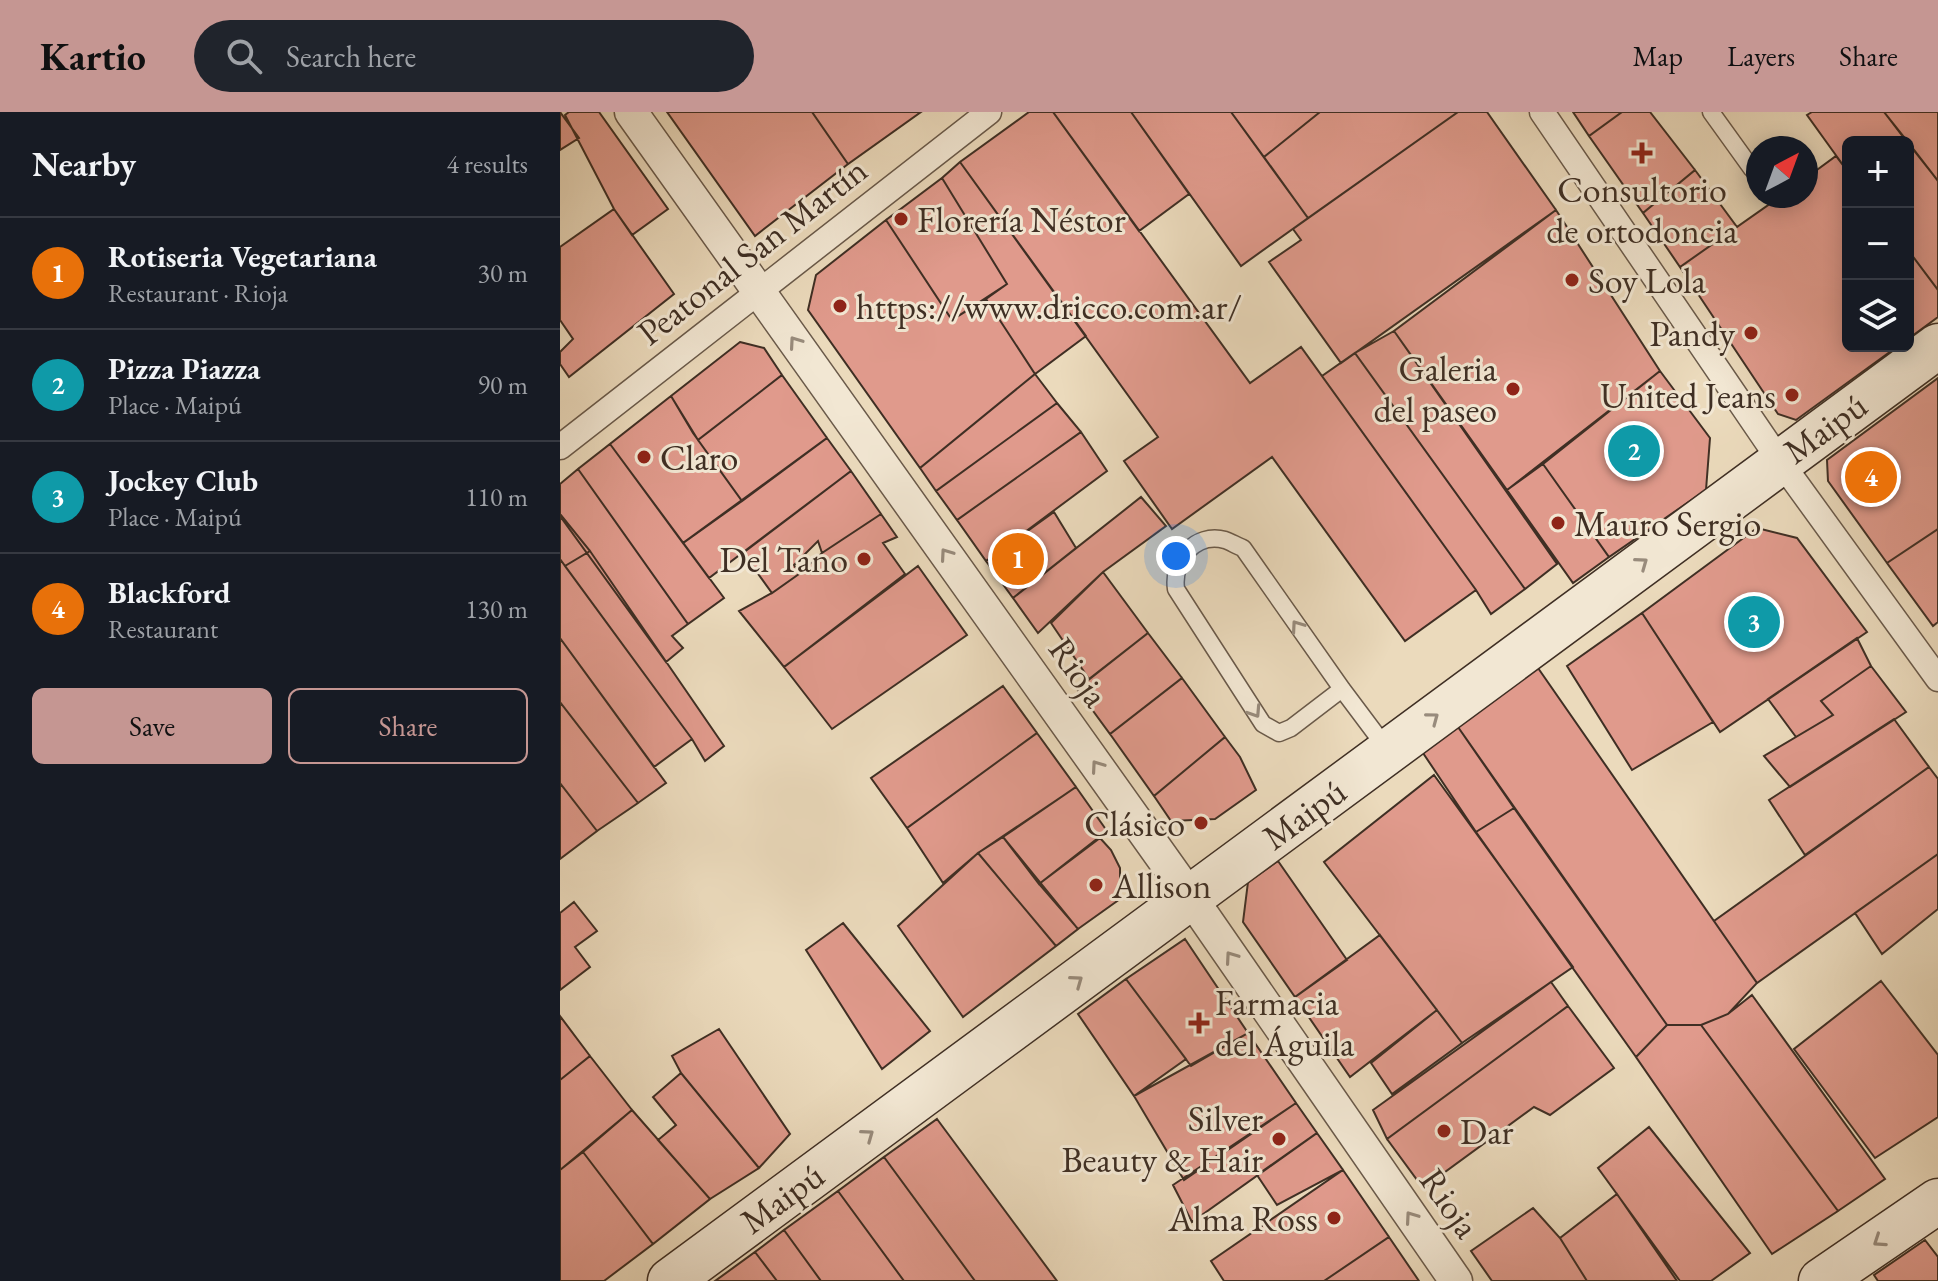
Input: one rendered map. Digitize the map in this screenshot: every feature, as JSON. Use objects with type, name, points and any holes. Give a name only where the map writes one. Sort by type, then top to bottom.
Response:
[{"type":"main road","name":"Maipú","points":[[670,1281],[1938,346]]},
{"type":"main road","points":[[1821,1281],[1938,1201]]},
{"type":"street","name":"Rioja","points":[[631,112],[1191,898],[1456,1281]]},
{"type":"street","name":"Peatonal San Martín","points":[[560,447],[989,112]]},
{"type":"street","points":[[1542,112],[1780,461],[1938,679]]},
{"type":"lane","points":[[1711,112],[1746,161]]},
{"type":"lane","points":[[1342,689],[1291,728],[1279,733],[1263,724],[1176,589],[1174,574],[1179,559],[1201,541],[1223,539],[1243,548],[1389,751]]},
{"type":"building","points":[[560,112],[579,138],[560,150]]},
{"type":"building","points":[[569,112],[599,112],[668,209],[632,235],[614,209],[565,115]]},
{"type":"building","points":[[667,112],[812,112],[848,164],[755,236]]},
{"type":"building","points":[[812,112],[921,112],[848,164]]},
{"type":"building","points":[[1029,112],[1053,112],[1250,383],[1301,347],[1476,590],[1405,641],[1272,457],[1172,529],[1124,461],[1158,437],[960,162]]},
{"type":"building","points":[[1053,112],[1131,112],[1189,194],[1139,231]]},
{"type":"building","points":[[1131,112],[1231,112],[1308,218],[1241,266]]},
{"type":"building","points":[[1231,112],[1320,112],[1264,157]]},
{"type":"building","points":[[1320,112],[1458,112],[1308,218],[1264,157]]},
{"type":"building","points":[[1458,112],[1487,112],[1556,210],[1341,363],[1269,262],[1301,240],[1293,229]]},
{"type":"building","points":[[1573,112],[1622,112],[1589,136]]},
{"type":"building","name":"Consultorio de ortodoncia","points":[[1622,112],[1650,112],[1695,170],[1643,213],[1589,136]]},
{"type":"building","points":[[1812,112],[1884,112],[1902,136],[1842,136],[1842,164],[1807,115]]},
{"type":"building","points":[[1884,112],[1938,112],[1938,181],[1914,150],[1914,136],[1903,136]]},
{"type":"building","points":[[1914,151],[1938,181],[1938,290],[1914,258]]},
{"type":"building","points":[[1836,156],[1842,164],[1842,352],[1890,352],[1796,420],[1778,414],[1680,267],[1764,208],[1818,208],[1818,169]]},
{"type":"building","points":[[960,162],[1086,336],[1035,374],[986,299],[1007,284],[942,178]]},
{"type":"building","points":[[1695,170],[1737,227],[1680,267],[1643,213]]},
{"type":"building","points":[[942,178],[1007,284],[952,320],[886,220]]},
{"type":"building","points":[[614,209],[674,294],[569,377],[560,364],[560,352],[573,339],[560,320],[560,247]]},
{"type":"building","points":[[1556,210],[1660,371],[1507,490],[1394,331]]},
{"type":"building","points":[[886,220],[952,320],[986,299],[1035,374],[920,468],[808,310],[816,275]]},
{"type":"building","points":[[1914,258],[1938,290],[1938,317],[1914,335]]},
{"type":"building","points":[[1394,331],[1557,564],[1525,589],[1355,353]]},
{"type":"building","points":[[740,342],[764,348],[782,375],[698,440],[671,396]]},
{"type":"building","points":[[1355,353],[1525,589],[1491,614],[1322,376]]},
{"type":"building","points":[[1660,371],[1710,438],[1706,490],[1609,557],[1543,464]]},
{"type":"building","points":[[1035,374],[1057,403],[936,491],[920,468]]},
{"type":"building","points":[[782,375],[827,438],[742,501],[698,440]]},
{"type":"building","points":[[1938,378],[1938,529],[1887,563],[1828,481],[1827,460]]},
{"type":"building","points":[[671,396],[693,433],[742,501],[683,543],[610,444]]},
{"type":"building","points":[[1057,403],[1081,432],[957,520],[936,491]]},
{"type":"building","points":[[1081,432],[1107,471],[986,561],[957,520]]},
{"type":"building","points":[[827,438],[851,471],[709,578],[683,543]]},
{"type":"building","points":[[610,444],[724,598],[688,624],[578,469]]},
{"type":"building","name":"Mauro Sergio","points":[[1543,464],[1609,557],[1573,583],[1507,490]]},
{"type":"building","points":[[578,469],[688,624],[672,636],[683,648],[666,662],[560,516],[560,484]]},
{"type":"building","points":[[851,471],[881,514],[822,553],[818,541],[794,565],[799,574],[772,593],[743,553]]},
{"type":"building","points":[[1141,497],[1166,526],[1103,572],[1038,633],[1013,598]]},
{"type":"building","points":[[1054,512],[1076,548],[1013,598],[986,561]]},
{"type":"building","points":[[560,514],[590,551],[565,566],[560,559]]},
{"type":"building","points":[[881,514],[897,537],[883,543],[905,574],[784,667],[739,611],[772,593],[822,553]]},
{"type":"building","points":[[1757,528],[1797,538],[1867,632],[1720,732],[1642,613]]},
{"type":"building","points":[[1938,529],[1938,622],[1933,626],[1887,563]]},
{"type":"building","points":[[590,551],[724,746],[705,761],[565,566]]},
{"type":"building","points":[[560,559],[692,739],[654,767],[560,638]]},
{"type":"building","points":[[918,566],[967,635],[832,729],[784,667]]},
{"type":"building","points":[[1103,572],[1148,633],[1089,679],[1051,623]]},
{"type":"building","points":[[1642,613],[1713,722],[1632,770],[1567,666]]},
{"type":"building","points":[[1148,633],[1182,678],[1110,734],[1077,689]]},
{"type":"building","points":[[560,638],[666,783],[638,803],[560,702]]},
{"type":"building","points":[[1857,638],[1871,666],[1821,701],[1833,715],[1796,737],[1768,699]]},
{"type":"building","points":[[1871,666],[1906,712],[1790,787],[1764,756],[1833,715],[1821,701]]},
{"type":"building","points":[[1538,668],[1757,983],[1728,1014],[1701,1025],[1667,1025],[1458,727]]},
{"type":"building","points":[[1182,678],[1225,737],[1154,796],[1110,734]]},
{"type":"building","points":[[1003,686],[1037,733],[907,828],[871,778]]},
{"type":"building","points":[[560,702],[638,803],[597,831],[560,783]]},
{"type":"building","points":[[1894,719],[1929,767],[1805,855],[1769,800]]},
{"type":"building","points":[[1458,727],[1514,808],[1476,832],[1423,753]]},
{"type":"building","points":[[1037,733],[1076,787],[978,853],[943,883],[907,828]]},
{"type":"building","points":[[1225,737],[1240,757],[1256,790],[1215,819],[1171,821],[1154,796]]},
{"type":"building","points":[[1929,767],[1938,779],[1938,854],[1757,983],[1714,921]]},
{"type":"building","points":[[1434,775],[1573,967],[1462,1043],[1324,862]]},
{"type":"building","points":[[560,783],[597,831],[560,859]]},
{"type":"building","points":[[1076,787],[1107,831],[1039,884],[1003,837]]},
{"type":"building","points":[[1514,808],[1667,1025],[1636,1057],[1476,832]]},
{"type":"building","points":[[1003,837],[1078,929],[1056,946],[978,853]]},
{"type":"building","points":[[1100,838],[1111,850],[1120,868],[1120,899],[1078,929],[1039,884]]},
{"type":"building","points":[[978,853],[1056,946],[963,1017],[898,926]]},
{"type":"building","points":[[1938,854],[1938,909],[1882,954],[1855,913]]},
{"type":"building","points":[[1278,861],[1347,960],[1295,997],[1243,922],[1248,882]]},
{"type":"building","points":[[574,902],[597,931],[575,947],[590,967],[560,990],[560,913]]},
{"type":"building","points":[[843,923],[930,1031],[882,1069],[806,950]]},
{"type":"building","points":[[1380,935],[1437,1010],[1350,1077],[1295,997]]},
{"type":"building","points":[[1185,939],[1248,1033],[1191,1066],[1126,979]]},
{"type":"building","points":[[1126,979],[1186,1059],[1134,1096],[1078,1014]]},
{"type":"building","points":[[1881,981],[1938,1055],[1938,1117],[1875,1158],[1794,1049]]},
{"type":"building","points":[[1551,982],[1568,1006],[1387,1139],[1373,1110]]},
{"type":"building","points":[[1752,995],[1885,1179],[1838,1211],[1701,1025],[1728,1014]]},
{"type":"building","points":[[1568,1006],[1614,1068],[1550,1115],[1534,1107],[1423,1188],[1387,1139]]},
{"type":"building","points":[[1437,1010],[1462,1043],[1392,1094],[1371,1063]]},
{"type":"building","points":[[560,1016],[590,1056],[560,1080]]},
{"type":"building","points":[[1667,1025],[1701,1025],[1838,1211],[1772,1254],[1636,1057]]},
{"type":"building","points":[[719,1029],[790,1134],[759,1168],[681,1073],[672,1056]]},
{"type":"building","points":[[1248,1033],[1296,1103],[1184,1180],[1134,1096]]},
{"type":"building","points":[[590,1056],[632,1110],[560,1170],[560,1080]]},
{"type":"building","points":[[681,1073],[759,1168],[710,1199],[658,1140],[676,1125],[653,1097]]},
{"type":"building","points":[[1296,1103],[1317,1133],[1192,1222],[1173,1185]]},
{"type":"building","points":[[632,1110],[710,1199],[653,1244],[583,1152]]},
{"type":"building","points":[[937,1119],[1057,1281],[975,1281],[884,1157]]},
{"type":"building","points":[[1649,1127],[1750,1253],[1711,1281],[1680,1281],[1598,1168]]},
{"type":"building","points":[[1317,1133],[1343,1170],[1277,1205],[1257,1175]]},
{"type":"building","points":[[583,1152],[653,1244],[604,1281],[560,1281],[560,1170]]},
{"type":"building","points":[[884,1157],[975,1281],[904,1281],[838,1191]]},
{"type":"building","points":[[1343,1170],[1389,1237],[1324,1281],[1224,1281],[1211,1261]]},
{"type":"building","points":[[838,1191],[904,1281],[821,1281],[784,1230]]},
{"type":"building","points":[[1617,1194],[1677,1281],[1587,1281],[1560,1238]]},
{"type":"building","points":[[1533,1208],[1560,1238],[1587,1281],[1492,1281],[1471,1251]]},
{"type":"building","points":[[784,1230],[821,1281],[777,1281],[755,1252]]},
{"type":"building","points":[[1389,1237],[1419,1281],[1324,1281]]},
{"type":"building","points":[[1925,1240],[1938,1257],[1938,1281],[1878,1281],[1874,1275]]},
{"type":"building","points":[[755,1252],[777,1281],[715,1281]]},
{"type":"place","name":"Consultorio de ortodoncia","points":[[1642,153]]},
{"type":"place","name":"Florería Néstor","points":[[901,219]]},
{"type":"place","name":"Soy Lola","points":[[1572,280]]},
{"type":"place","name":"https://www.dricco.com.ar/","points":[[840,306]]},
{"type":"place","name":"Pandy","points":[[1751,333]]},
{"type":"place","name":"Galeria del paseo","points":[[1513,389]]},
{"type":"place","name":"United Jeans","points":[[1792,395]]},
{"type":"place","name":"Pizza Piazza","points":[[1634,451]]},
{"type":"place","name":"Claro","points":[[644,457]]},
{"type":"place","name":"Blackford","points":[[1871,477]]},
{"type":"place","name":"Mauro Sergio","points":[[1558,523]]},
{"type":"place","name":"Del Tano","points":[[864,559]]},
{"type":"place","name":"Rotiseria Vegetariana","points":[[1018,559]]},
{"type":"place","name":"Jockey Club","points":[[1754,622]]},
{"type":"place","name":"Clásico","points":[[1201,823]]},
{"type":"place","name":"Allison","points":[[1096,885]]},
{"type":"place","name":"Farmacia del Águila","points":[[1199,1023]]},
{"type":"place","name":"Dar","points":[[1444,1131]]},
{"type":"place","name":"Silver Beauty & Hair","points":[[1279,1139]]},
{"type":"place","name":"Alma Ross","points":[[1334,1218]]}]
